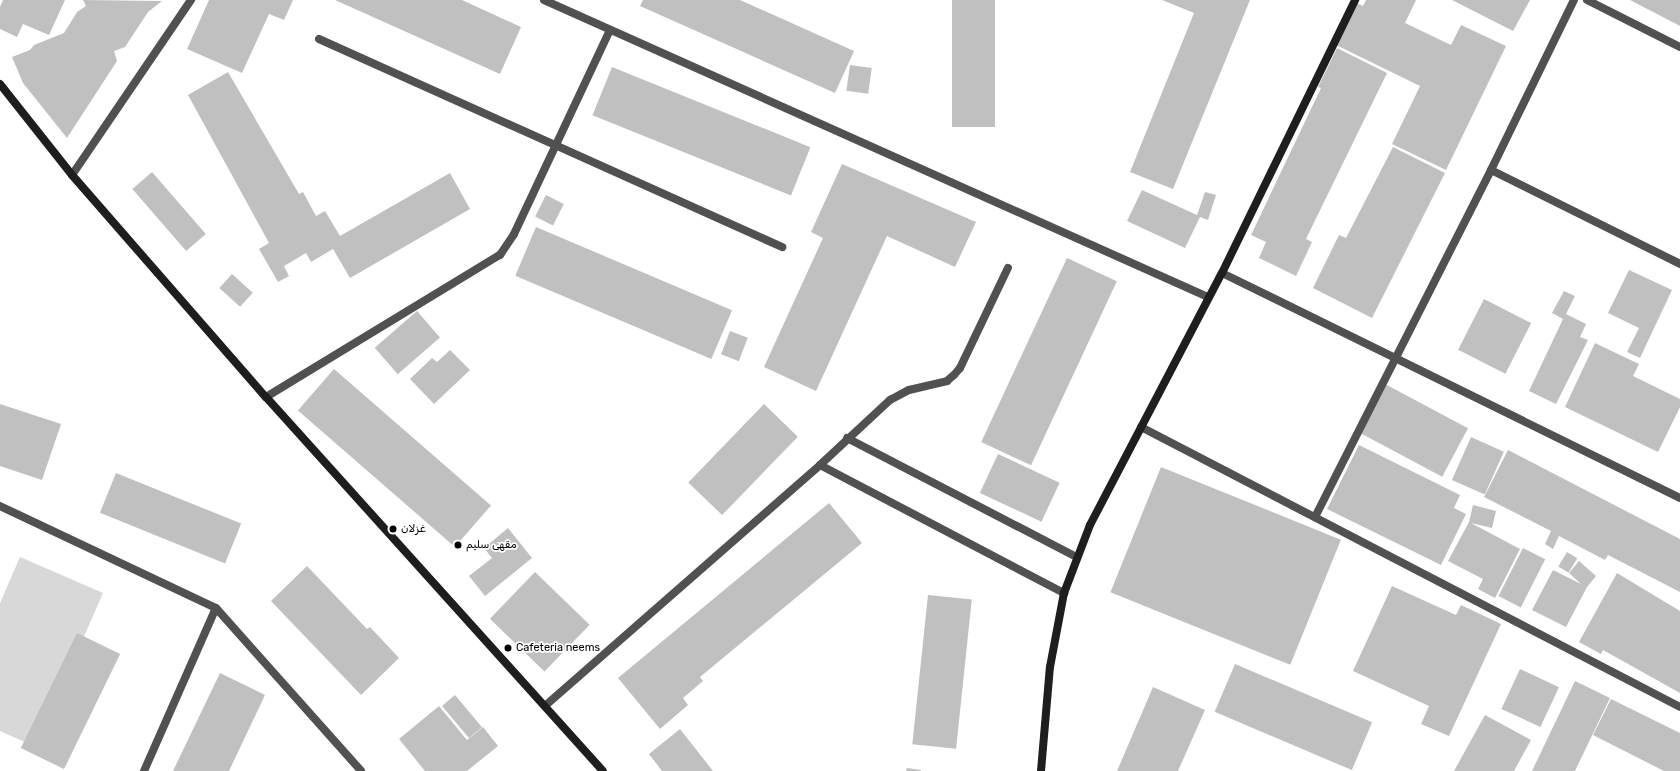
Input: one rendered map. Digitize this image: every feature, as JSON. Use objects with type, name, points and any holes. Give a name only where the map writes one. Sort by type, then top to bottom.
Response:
[{"type":"street","points":[[72,175],[192,0]]},
{"type":"street","points":[[544,0],[1208,297]]},
{"type":"street","points":[[1041,771],[1050,667],[1064,593],[1090,525],[1208,297],[1222,273],[1355,0]]},
{"type":"street","points":[[1315,517],[1491,170],[1574,0]]},
{"type":"street","points":[[1587,0],[1680,47]]},
{"type":"street","points":[[266,397],[500,255],[514,234],[610,30]]},
{"type":"street","points":[[319,39],[782,247]]},
{"type":"street","points":[[0,84],[72,175],[266,397],[546,705],[603,771]]},
{"type":"street","points":[[1491,170],[1680,264]]},
{"type":"street","points":[[546,705],[820,465],[847,438],[899,394],[938,384],[954,375],[960,368],[1008,268]]},
{"type":"street","points":[[1222,273],[1680,498]]},
{"type":"street","points":[[1141,427],[1680,707]]},
{"type":"street","points":[[847,438],[1077,558]]},
{"type":"street","points":[[820,465],[1064,593]]},
{"type":"street","points":[[0,506],[216,608],[361,771]]},
{"type":"street","points":[[144,771],[216,608]]},
{"type":"shaded area","points":[[20,557],[103,593],[36,747],[0,731],[0,603]]},
{"type":"building","points":[[3,0],[65,0],[49,35],[23,24],[17,37],[0,29],[0,7]]},
{"type":"building","points":[[83,0],[162,1],[148,12],[125,47],[114,51],[117,61],[67,138],[23,83],[12,57],[30,50],[34,45],[64,33],[77,12],[86,6]]},
{"type":"building","points":[[209,0],[293,0],[284,20],[269,14],[242,73],[187,49]]},
{"type":"building","points":[[335,0],[462,0],[521,27],[500,74]]},
{"type":"building","points":[[643,0],[740,0],[854,51],[835,93],[640,6]]},
{"type":"building","points":[[952,0],[995,0],[995,127],[952,127]]},
{"type":"building","points":[[1162,0],[1250,0],[1173,189],[1130,172],[1194,13]]},
{"type":"building","points":[[1366,0],[1416,0],[1405,23],[1451,45],[1461,25],[1506,46],[1446,170],[1392,144],[1420,86],[1336,45],[1357,3],[1363,6]]},
{"type":"building","points":[[1452,0],[1530,0],[1513,31]]},
{"type":"building","points":[[1630,0],[1680,0],[1680,26]]},
{"type":"building","points":[[1337,48],[1387,73],[1306,239],[1312,242],[1296,276],[1259,258],[1266,242],[1251,235],[1321,88],[1318,87]]},
{"type":"building","points":[[850,65],[872,68],[868,94],[846,91]]},
{"type":"building","points":[[612,67],[810,147],[791,195],[593,115]]},
{"type":"building","points":[[228,72],[299,194],[303,192],[316,216],[325,211],[340,236],[450,173],[470,209],[350,278],[333,249],[311,262],[306,253],[284,266],[289,276],[278,282],[259,249],[269,243],[188,95]]},
{"type":"building","points":[[1393,147],[1445,173],[1372,318],[1313,288],[1339,235],[1346,238]]},
{"type":"building","points":[[842,164],[976,222],[955,267],[887,236],[816,391],[764,367],[823,238],[811,232]]},
{"type":"building","points":[[152,172],[206,234],[186,251],[132,189]]},
{"type":"building","points":[[1142,190],[1197,215],[1205,192],[1216,195],[1208,220],[1200,217],[1185,248],[1127,221]]},
{"type":"building","points":[[546,195],[564,204],[553,225],[535,216]]},
{"type":"building","points":[[536,227],[732,310],[711,359],[515,276]]},
{"type":"building","points":[[1067,258],[1117,281],[1031,465],[981,442]]},
{"type":"building","points":[[1629,270],[1672,290],[1640,358],[1627,352],[1639,328],[1608,313]]},
{"type":"building","points":[[232,274],[253,293],[240,307],[219,288]]},
{"type":"building","points":[[1564,291],[1575,296],[1566,314],[1586,324],[1580,337],[1588,340],[1556,404],[1529,391],[1563,319],[1552,313]]},
{"type":"building","points":[[1484,299],[1531,323],[1505,374],[1458,350]]},
{"type":"building","points":[[417,311],[440,337],[398,374],[375,348]]},
{"type":"building","points":[[730,331],[748,338],[739,361],[721,354]]},
{"type":"building","points":[[1595,343],[1639,364],[1633,376],[1680,399],[1680,407],[1658,452],[1565,407]]},
{"type":"building","points":[[450,350],[470,370],[434,404],[410,379],[432,358],[437,362]]},
{"type":"building","points":[[334,369],[491,505],[455,547],[298,411]]},
{"type":"building","points":[[1385,384],[1468,428],[1442,477],[1359,433]]},
{"type":"building","points":[[0,404],[61,424],[42,480],[0,466]]},
{"type":"building","points":[[764,404],[798,437],[722,515],[688,482]]},
{"type":"building","points":[[1471,437],[1504,452],[1485,495],[1452,480]]},
{"type":"building","points":[[1359,445],[1460,495],[1454,508],[1466,514],[1441,565],[1327,509]]},
{"type":"building","points":[[1508,450],[1680,539],[1680,592],[1608,555],[1605,560],[1559,536],[1553,549],[1545,544],[1551,531],[1484,497]]},
{"type":"building","points":[[998,454],[1060,483],[1041,522],[980,493]]},
{"type":"building","points":[[1161,467],[1341,540],[1290,665],[1110,592]]},
{"type":"building","points":[[116,473],[241,524],[225,563],[100,513]]},
{"type":"building","points":[[829,503],[862,543],[700,677],[703,681],[683,698],[688,705],[660,729],[618,678]]},
{"type":"building","points":[[1473,505],[1496,511],[1492,528],[1471,523],[1520,549],[1495,598],[1478,589],[1483,579],[1448,561],[1469,522]]},
{"type":"building","points":[[508,528],[532,558],[485,596],[469,576],[492,558],[484,548]]},
{"type":"building","points":[[1523,548],[1545,559],[1521,607],[1498,596]]},
{"type":"building","points":[[1567,552],[1577,558],[1569,573],[1558,567]]},
{"type":"building","points":[[1579,561],[1596,576],[1587,587],[1566,627],[1532,610],[1553,570],[1581,584],[1569,573]]},
{"type":"building","points":[[307,566],[367,629],[370,627],[399,658],[361,695],[271,601]]},
{"type":"building","points":[[535,572],[590,625],[545,672],[490,619]]},
{"type":"building","points":[[1617,573],[1680,611],[1680,693],[1603,650],[1601,654],[1579,642]]},
{"type":"building","points":[[1392,586],[1456,615],[1461,605],[1501,624],[1449,736],[1421,724],[1429,706],[1353,671]]},
{"type":"building","points":[[928,595],[972,600],[956,749],[912,744]]},
{"type":"building","points":[[77,633],[120,654],[64,769],[21,748]]},
{"type":"building","points":[[1235,664],[1372,722],[1352,770],[1215,712]]},
{"type":"building","points":[[1520,669],[1559,687],[1540,727],[1501,709]]},
{"type":"building","points":[[220,673],[265,695],[229,771],[173,771]]},
{"type":"building","points":[[1575,681],[1610,698],[1575,771],[1532,771]]},
{"type":"building","points":[[1153,687],[1205,710],[1178,771],[1117,771]]},
{"type":"building","points":[[455,695],[482,727],[469,738],[442,706]]},
{"type":"building","points":[[1611,699],[1680,733],[1680,771],[1664,771],[1593,735]]},
{"type":"building","points":[[439,706],[467,740],[483,727],[498,746],[467,771],[425,771],[399,739]]},
{"type":"building","points":[[1485,715],[1531,740],[1514,771],[1454,771]]},
{"type":"building","points":[[680,729],[713,771],[662,771],[649,754]]},
{"type":"building","points":[[907,768],[921,770],[921,771],[906,771]]},
{"type":"place","name":"غزلان","points":[[393,529]]},
{"type":"place","name":"مقهى سليم","points":[[458,545]]},
{"type":"place","name":"Cafeteria neems","points":[[508,648]]}]
